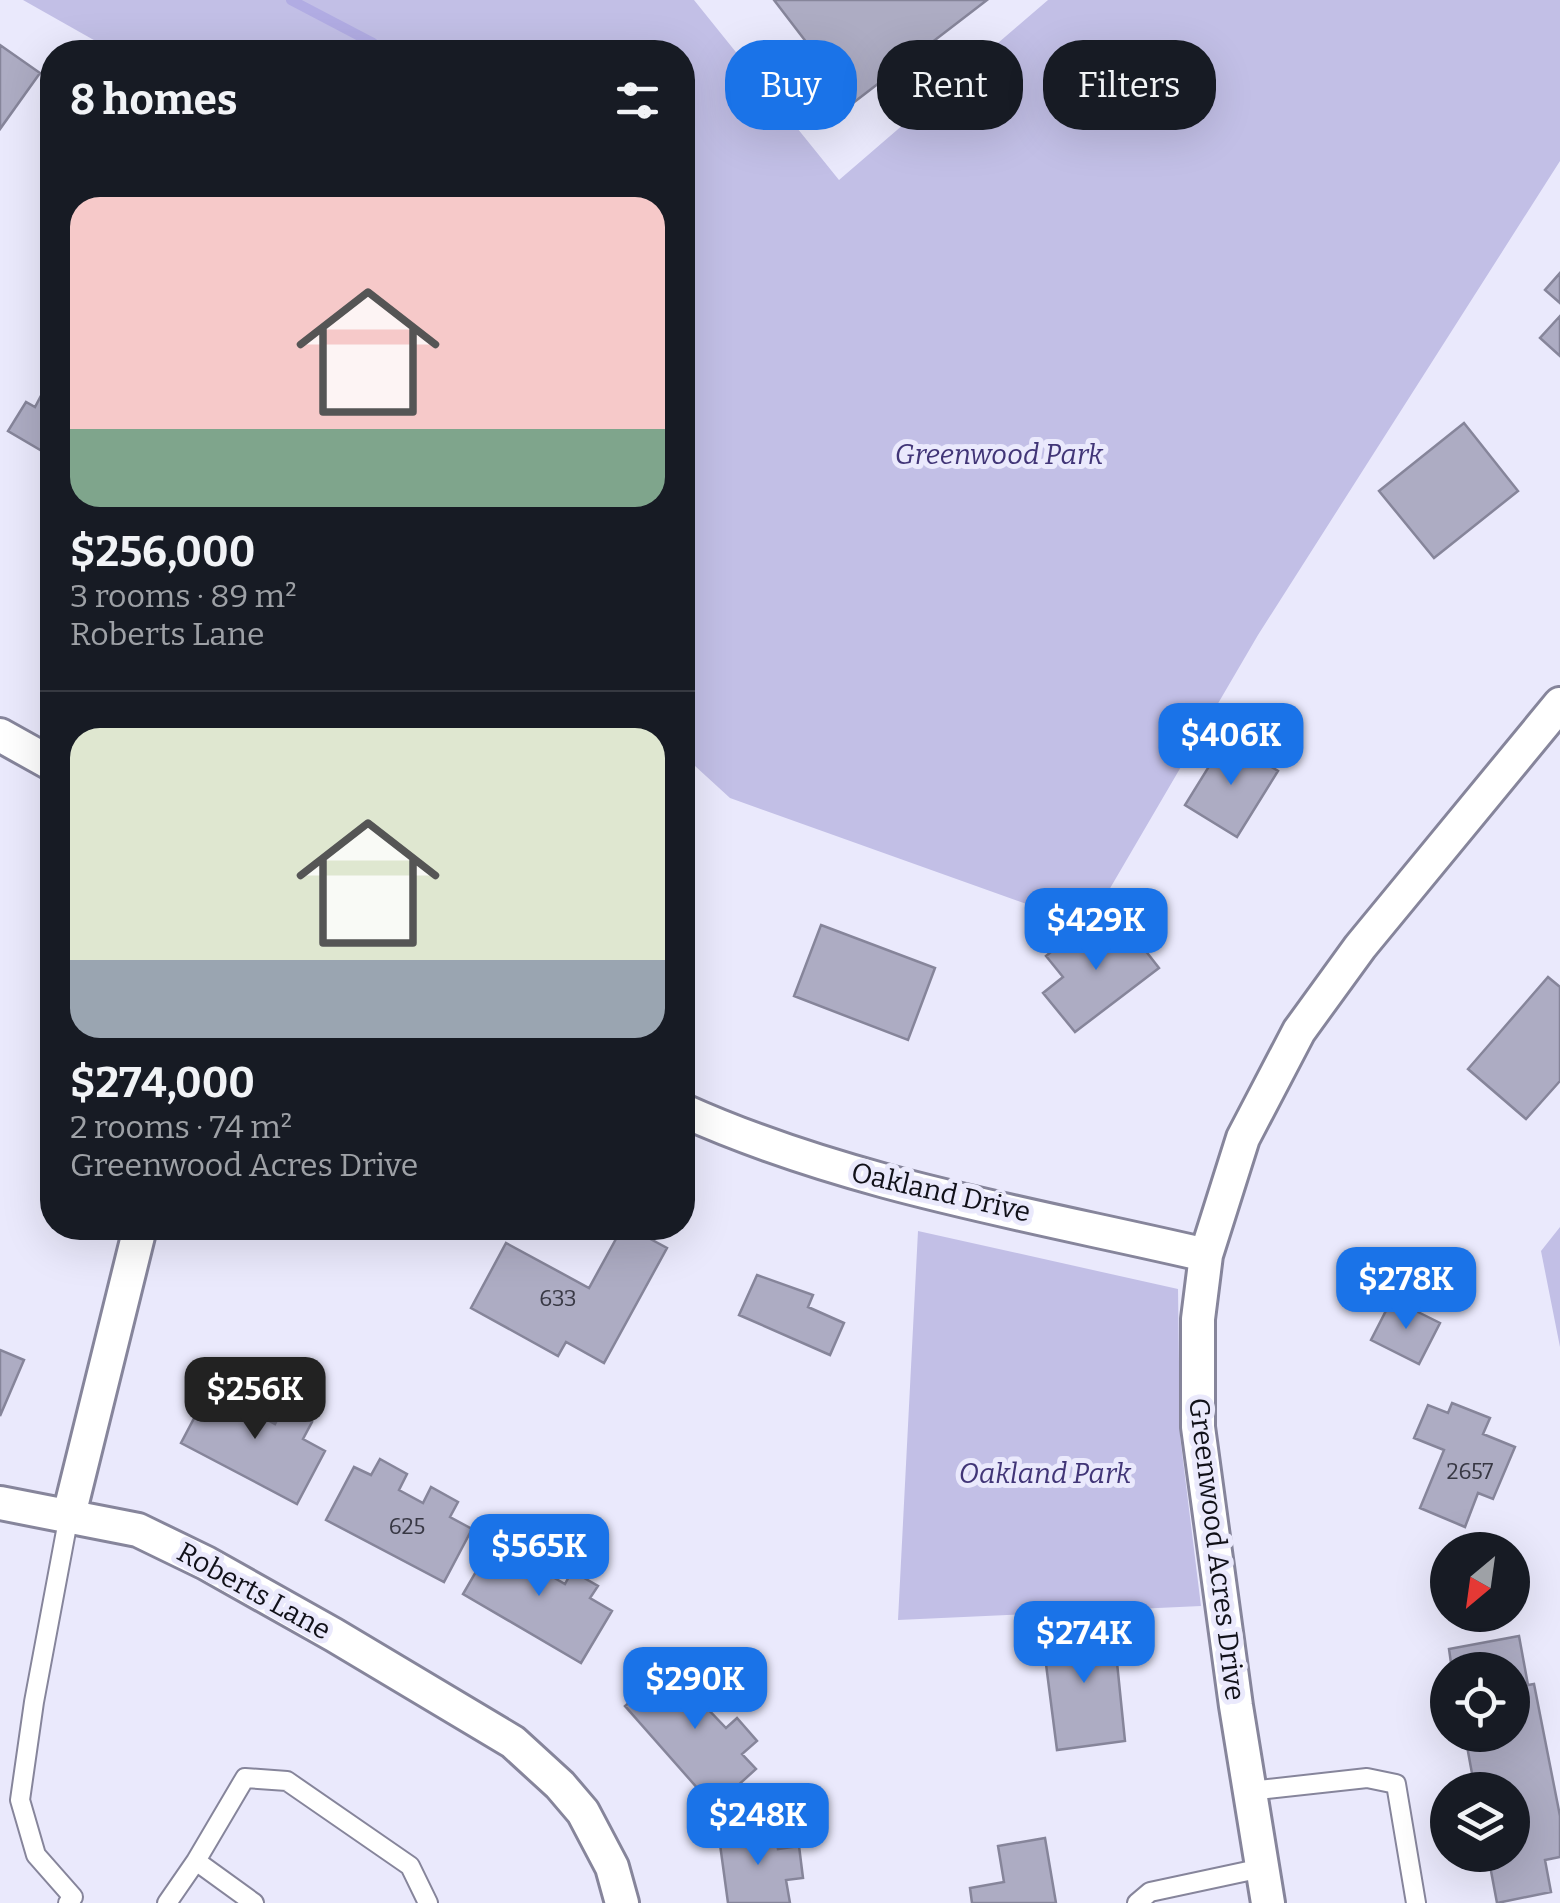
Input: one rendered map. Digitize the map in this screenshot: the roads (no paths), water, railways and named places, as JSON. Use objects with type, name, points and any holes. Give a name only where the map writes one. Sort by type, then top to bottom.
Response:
[{"type":"street","name":"Greenwood Acres Drive","points":[[1268,1903],[1198,1428],[1198,1318],[1206,1255],[1243,1138],[1299,1032],[1360,947],[1560,704]]},
{"type":"street","points":[[0,735],[40,757]]},
{"type":"street","name":"Oakland Drive","points":[[695,1116],[842,1169],[1206,1255]]},
{"type":"street","points":[[69,1515],[137,1240]]},
{"type":"street","name":"Roberts Lane","points":[[0,1503],[138,1530],[206,1563],[513,1742],[583,1812],[612,1867],[622,1903]]},
{"type":"lane","points":[[69,1515],[20,1800],[36,1855],[75,1901]]},
{"type":"lane","points":[[167,1903],[245,1778],[287,1781],[410,1866],[428,1903]]},
{"type":"lane","points":[[1250,1792],[1367,1778],[1396,1784],[1416,1903]]},
{"type":"lane","points":[[196,1860],[254,1903]]},
{"type":"lane","points":[[1137,1903],[1150,1892],[1262,1868]]},
{"type":"waterway","points":[[291,0],[367,40]]},
{"type":"park label","name":"Greenwood Park","points":[[999,454]]},
{"type":"park label","name":"Oakland Park","points":[[1045,1473]]}]
